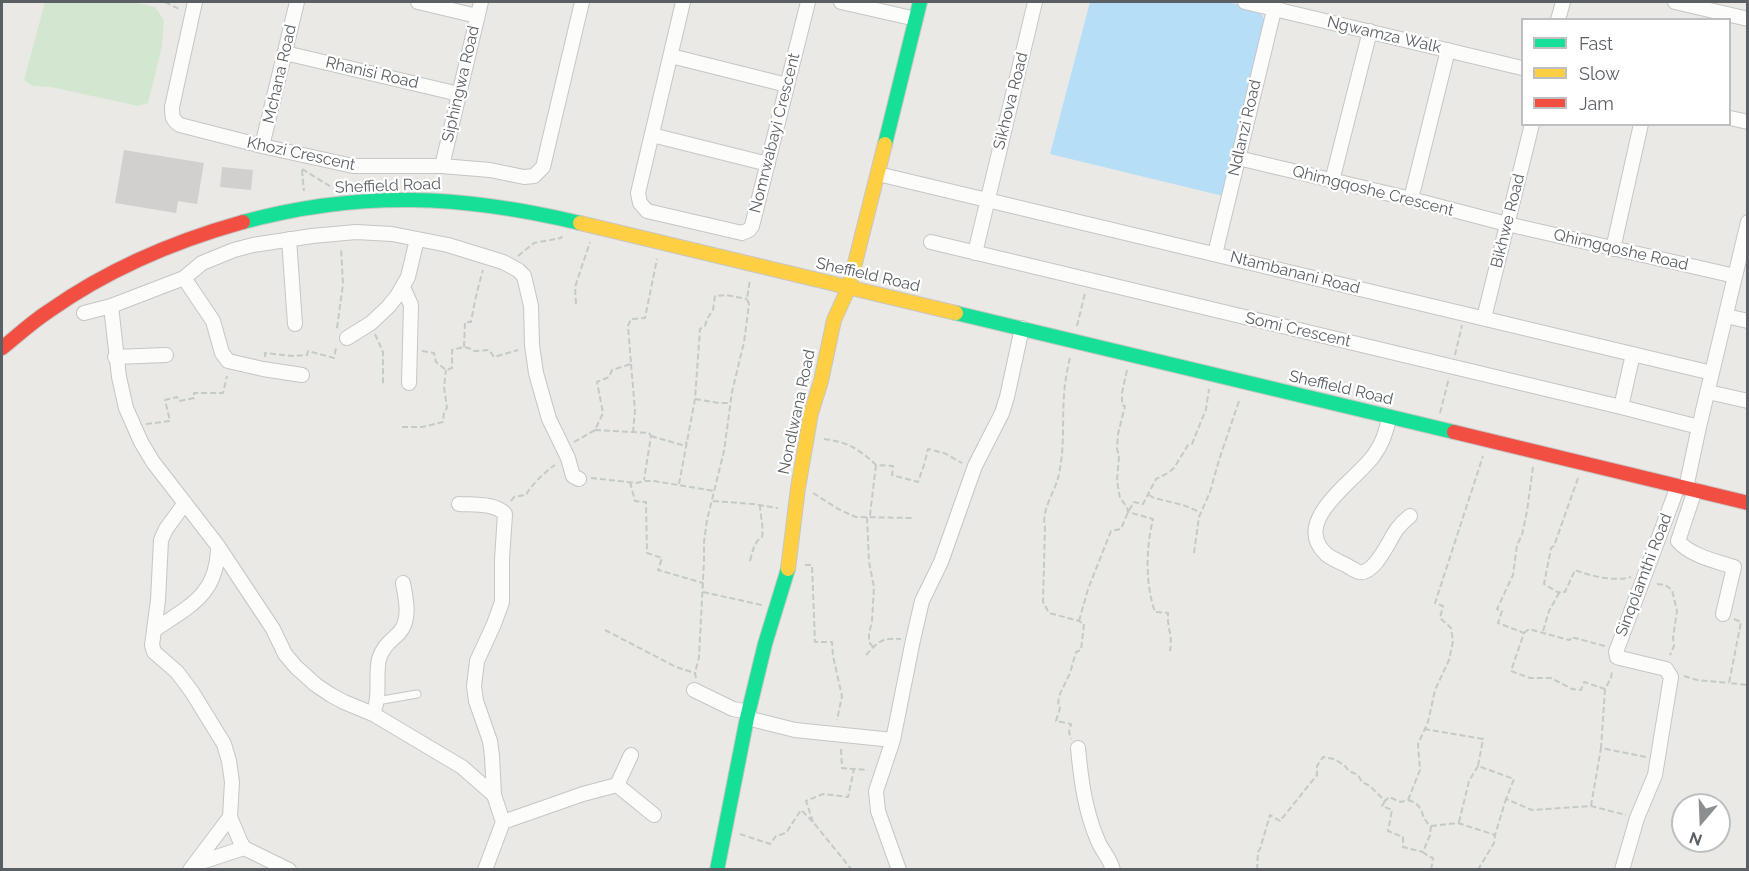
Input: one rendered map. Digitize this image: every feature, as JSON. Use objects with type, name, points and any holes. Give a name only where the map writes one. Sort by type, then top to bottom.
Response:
[{"type":"street","name":"Khozi Crescent","points":[[195,2],[172,107],[172,118],[175,122],[191,129],[262,147],[353,166],[442,166],[490,170],[524,177],[534,176],[543,167],[582,2]]},
{"type":"street","name":"Mchana Road","points":[[262,147],[297,2]]},
{"type":"street","points":[[418,2],[477,16]]},
{"type":"street","name":"Siphingwa Road","points":[[442,166],[481,2]]},
{"type":"street","name":"Nomrwabayi Crescent","points":[[683,2],[638,193],[640,204],[647,211],[742,233],[752,226],[808,2]]},
{"type":"street","points":[[841,2],[916,19]]},
{"type":"street","name":"Nondlwana Road","points":[[717,870],[748,715],[765,644],[788,568],[798,488],[811,413],[834,320],[849,287],[920,2]]},
{"type":"street","name":"Sikhova Road","points":[[987,200],[1035,2]]},
{"type":"street","name":"Ngwamza Walk","points":[[1245,2],[1275,5],[1521,68]]},
{"type":"street","points":[[1559,18],[1563,2]]},
{"type":"street","points":[[1675,2],[1748,19]]},
{"type":"street","name":"Ndlanzi Road","points":[[1215,254],[1275,5]]},
{"type":"street","points":[[1332,181],[1370,31]]},
{"type":"street","points":[[1411,199],[1449,50]]},
{"type":"street","name":"Rhanisi Road","points":[[285,53],[459,94]]},
{"type":"street","points":[[670,56],[787,85]]},
{"type":"street","points":[[1731,118],[1748,122]]},
{"type":"street","name":"Bikhwe Road","points":[[1484,318],[1532,126]]},
{"type":"street","points":[[1613,249],[1641,126]]},
{"type":"street","points":[[652,135],[768,164]]},
{"type":"street","name":"Qhimgqoshe Crescent","points":[[1238,158],[1508,224]]},
{"type":"street","name":"Ntambanani Road","points":[[878,174],[1712,373]]},
{"type":"street","name":"Sheffield Road","points":[[2,348],[79,291],[114,272],[219,228],[314,207],[378,200],[453,201],[525,211],[1022,328],[1075,335],[1246,382],[1748,502]]},
{"type":"street","points":[[975,252],[987,200]]},
{"type":"street","name":"Sinqolamthi Road","points":[[1668,671],[1617,653],[1644,580],[1686,488],[1735,276],[1744,254],[1748,222]]},
{"type":"street","name":"Qhimgqoshe Road","points":[[1508,224],[1735,276]]},
{"type":"street","points":[[84,313],[111,306],[184,278],[202,263],[234,250],[289,239],[373,232],[448,245],[488,257],[511,266],[524,276],[529,293],[532,345],[542,399],[555,433],[566,453],[573,476],[579,479]]},
{"type":"street","points":[[289,239],[295,324]]},
{"type":"street","points":[[347,338],[371,323],[388,307],[403,287],[408,277],[417,239]]},
{"type":"street","name":"Somi Crescent","points":[[931,242],[1699,427]]},
{"type":"street","points":[[184,278],[213,321],[222,353],[228,361],[302,375]]},
{"type":"street","points":[[403,287],[411,305],[409,383]]},
{"type":"street","points":[[111,306],[115,357],[126,408],[132,424],[153,462],[218,546],[273,629],[285,654],[316,685],[344,702],[375,708],[399,731],[462,767],[494,795]]},
{"type":"street","points":[[1726,316],[1748,321]]},
{"type":"street","points":[[899,870],[876,803],[876,791],[893,740],[922,602],[941,562],[975,466],[1002,413],[1022,328]]},
{"type":"street","points":[[1621,407],[1633,354]]},
{"type":"street","points":[[115,357],[166,355]]},
{"type":"street","points":[[1708,392],[1748,401]]},
{"type":"street","points":[[1389,417],[1387,429],[1374,455],[1323,511],[1315,529],[1318,544],[1328,556],[1359,572],[1366,571],[1375,565],[1398,528],[1410,516]]},
{"type":"street","points":[[1686,488],[1678,541],[1682,546],[1705,558],[1734,567],[1723,614]]},
{"type":"street","points":[[185,502],[166,529],[160,548],[158,600],[152,645],[154,652],[177,672],[192,692],[224,744],[232,782],[230,817],[244,848],[289,870]]},
{"type":"street","points":[[459,504],[490,507],[505,514],[502,602],[480,653],[474,686],[476,700],[490,741],[494,795],[503,822],[485,870]]},
{"type":"street","points":[[207,590],[218,559],[218,546]]},
{"type":"street","points":[[154,630],[188,607],[207,590],[222,581],[239,579]]},
{"type":"street","points":[[375,708],[380,655],[388,642],[400,631],[407,615],[403,583]]},
{"type":"street","points":[[1622,870],[1658,759],[1671,677],[1668,671]]},
{"type":"street","points":[[694,690],[748,715],[795,730],[893,740]]},
{"type":"street","points":[[1078,748],[1083,797],[1097,840],[1113,870]]},
{"type":"street","points":[[617,785],[631,755]]},
{"type":"street","points":[[503,822],[583,794],[617,785]]},
{"type":"street","points":[[617,785],[654,815]]},
{"type":"street","points":[[193,867],[230,817]]},
{"type":"street","points":[[193,867],[244,848]]},
{"type":"lane","points":[[375,708],[417,694]]},
{"type":"path","points":[[291,153],[303,170],[338,191]]},
{"type":"path","points":[[303,170],[304,195]]},
{"type":"path","points":[[511,266],[519,253],[534,243],[561,238],[563,232]]},
{"type":"path","points":[[334,234],[335,240],[341,241],[343,284],[337,328],[347,338]]},
{"type":"path","points":[[576,304],[575,287],[591,239]]},
{"type":"path","points":[[633,432],[635,410],[628,326],[631,319],[645,318],[658,255]]},
{"type":"path","points":[[464,347],[465,322],[471,322],[476,294],[488,257]]},
{"type":"path","points":[[694,690],[699,657],[704,542],[744,342],[750,277]]},
{"type":"path","points":[[1078,748],[1071,740],[1069,732],[1071,724],[1056,721],[1060,708],[1059,696],[1076,652],[1081,650],[1084,624],[1049,613],[1042,602],[1046,526],[1044,519],[1061,464],[1064,393],[1088,279]]},
{"type":"path","points":[[679,484],[695,399],[700,328],[705,326],[713,310],[716,296],[726,295],[747,299]]},
{"type":"path","points":[[371,323],[382,352],[383,385]]},
{"type":"path","points":[[263,369],[266,353],[293,356],[307,355],[308,351],[334,358],[340,340],[347,338]]},
{"type":"path","points":[[446,370],[452,368],[452,350],[464,347],[474,351],[489,350],[494,357],[532,345]]},
{"type":"path","points":[[421,349],[434,353],[436,362],[446,370]]},
{"type":"path","points":[[132,424],[170,420],[165,400],[177,397],[180,401],[194,398],[194,393],[223,393],[228,361]]},
{"type":"path","points":[[502,511],[514,497],[526,495],[544,473],[595,430],[603,413],[597,382],[609,376],[612,370],[631,364]]},
{"type":"path","points":[[1127,368],[1122,393],[1124,413],[1119,424],[1117,481],[1120,498],[1128,512]]},
{"type":"path","points":[[402,427],[422,427],[442,422],[447,408],[444,387],[446,370]]},
{"type":"path","points":[[1194,553],[1201,513],[1246,382]]},
{"type":"path","points":[[1079,621],[1088,589],[1111,531],[1121,529],[1134,502],[1143,504],[1156,479],[1174,468],[1188,445],[1192,444],[1206,409],[1209,387]]},
{"type":"path","points":[[695,399],[730,403]]},
{"type":"path","points":[[595,430],[649,433],[651,436],[682,445],[687,442]]},
{"type":"path","points":[[644,481],[651,436]]},
{"type":"path","points":[[807,436],[847,444],[864,452],[876,465],[893,466],[892,475],[918,482],[928,449],[975,466]]},
{"type":"path","points":[[1408,800],[1420,770],[1418,744],[1428,722],[1435,690],[1449,660],[1453,641],[1451,628],[1440,618],[1443,606],[1435,603],[1484,454]]},
{"type":"path","points":[[873,647],[869,642],[869,634],[874,587],[869,562],[867,518],[870,515],[876,465]]},
{"type":"path","points":[[1524,633],[1498,623],[1502,611],[1497,609],[1514,569],[1517,545],[1522,535],[1527,511],[1533,465]]},
{"type":"path","points":[[1579,476],[1554,546],[1551,548],[1544,584],[1559,593],[1565,592],[1575,570],[1612,579],[1630,577],[1665,585],[1672,590],[1677,611],[1674,646],[1668,671],[1698,680],[1748,685]]},
{"type":"path","points":[[579,479],[679,484],[714,491]]},
{"type":"path","points":[[630,482],[635,501],[646,502],[647,553],[662,558],[658,570],[703,583]]},
{"type":"path","points":[[798,488],[822,498],[852,516],[912,518]]},
{"type":"path","points":[[1149,495],[1190,507],[1201,513]]},
{"type":"path","points":[[711,501],[796,511]]},
{"type":"path","points":[[750,561],[753,547],[762,537],[764,530],[760,505]]},
{"type":"path","points":[[1128,512],[1153,519],[1148,564],[1149,591],[1155,612],[1167,613],[1167,627],[1172,637],[1170,651]]},
{"type":"path","points":[[788,568],[812,565],[815,642],[832,642],[842,696],[837,721],[843,759],[842,768],[882,773]]},
{"type":"path","points":[[703,592],[776,609]]},
{"type":"path","points":[[1543,633],[1549,610],[1559,593]]},
{"type":"path","points":[[1723,614],[1741,622],[1729,683]]},
{"type":"path","points":[[1591,806],[1601,748],[1605,689],[1611,678],[1617,653],[1579,638],[1570,637],[1570,640],[1529,629],[1524,633],[1511,671],[1530,678],[1551,678],[1572,689],[1581,690],[1584,682],[1605,689]]},
{"type":"path","points":[[605,630],[676,667],[695,673]]},
{"type":"path","points":[[866,655],[880,640],[888,638],[913,640]]},
{"type":"path","points":[[1424,729],[1483,739],[1478,766],[1469,782],[1458,823]]},
{"type":"path","points":[[1601,748],[1658,759]]},
{"type":"path","points":[[1257,870],[1258,852],[1270,815],[1280,821],[1317,775],[1317,766],[1323,757],[1334,759],[1344,765],[1385,801]]},
{"type":"path","points":[[1478,766],[1514,779],[1494,843],[1479,868],[1480,870]]},
{"type":"path","points":[[813,822],[806,801],[823,794],[848,797],[854,769]]},
{"type":"path","points":[[1431,870],[1433,858],[1423,852],[1403,846],[1403,837],[1388,831],[1392,810],[1382,806],[1389,797],[1401,802],[1408,800],[1417,802],[1427,823],[1431,826],[1458,823],[1496,835]]},
{"type":"path","points":[[1506,799],[1532,810],[1591,806],[1637,818]]},
{"type":"path","points":[[726,832],[731,831],[770,844],[776,836],[786,833],[801,810],[852,870]]},
{"type":"path","points":[[1423,852],[1431,826]]},
{"type":"green space","points":[[45,2],[135,2],[155,7],[164,20],[162,46],[148,103],[138,106],[51,87],[33,86],[24,80]]},
{"type":"water","points":[[1090,2],[1227,2],[1258,9],[1265,20],[1223,196],[1050,154]]},
{"type":"building","points":[[124,150],[204,163],[197,204],[178,201],[176,213],[115,203]]},
{"type":"building","points":[[222,167],[253,170],[251,190],[220,187]]},
{"type":"traffic: fast","points":[[885,144],[920,2]]},
{"type":"traffic: fast","points":[[243,222],[329,205],[412,200],[495,207],[580,223]]},
{"type":"traffic: fast","points":[[956,313],[1454,432]]},
{"type":"traffic: fast","points":[[717,870],[747,718],[765,644],[788,569]]},
{"type":"traffic: slow","points":[[788,569],[798,488],[811,413],[821,381],[834,320],[849,287],[885,144]]},
{"type":"traffic: slow","points":[[580,223],[956,313]]},
{"type":"traffic: jam","points":[[2,348],[49,311],[94,282],[142,258],[192,238],[243,222]]},
{"type":"traffic: jam","points":[[1454,432],[1748,503]]}]
